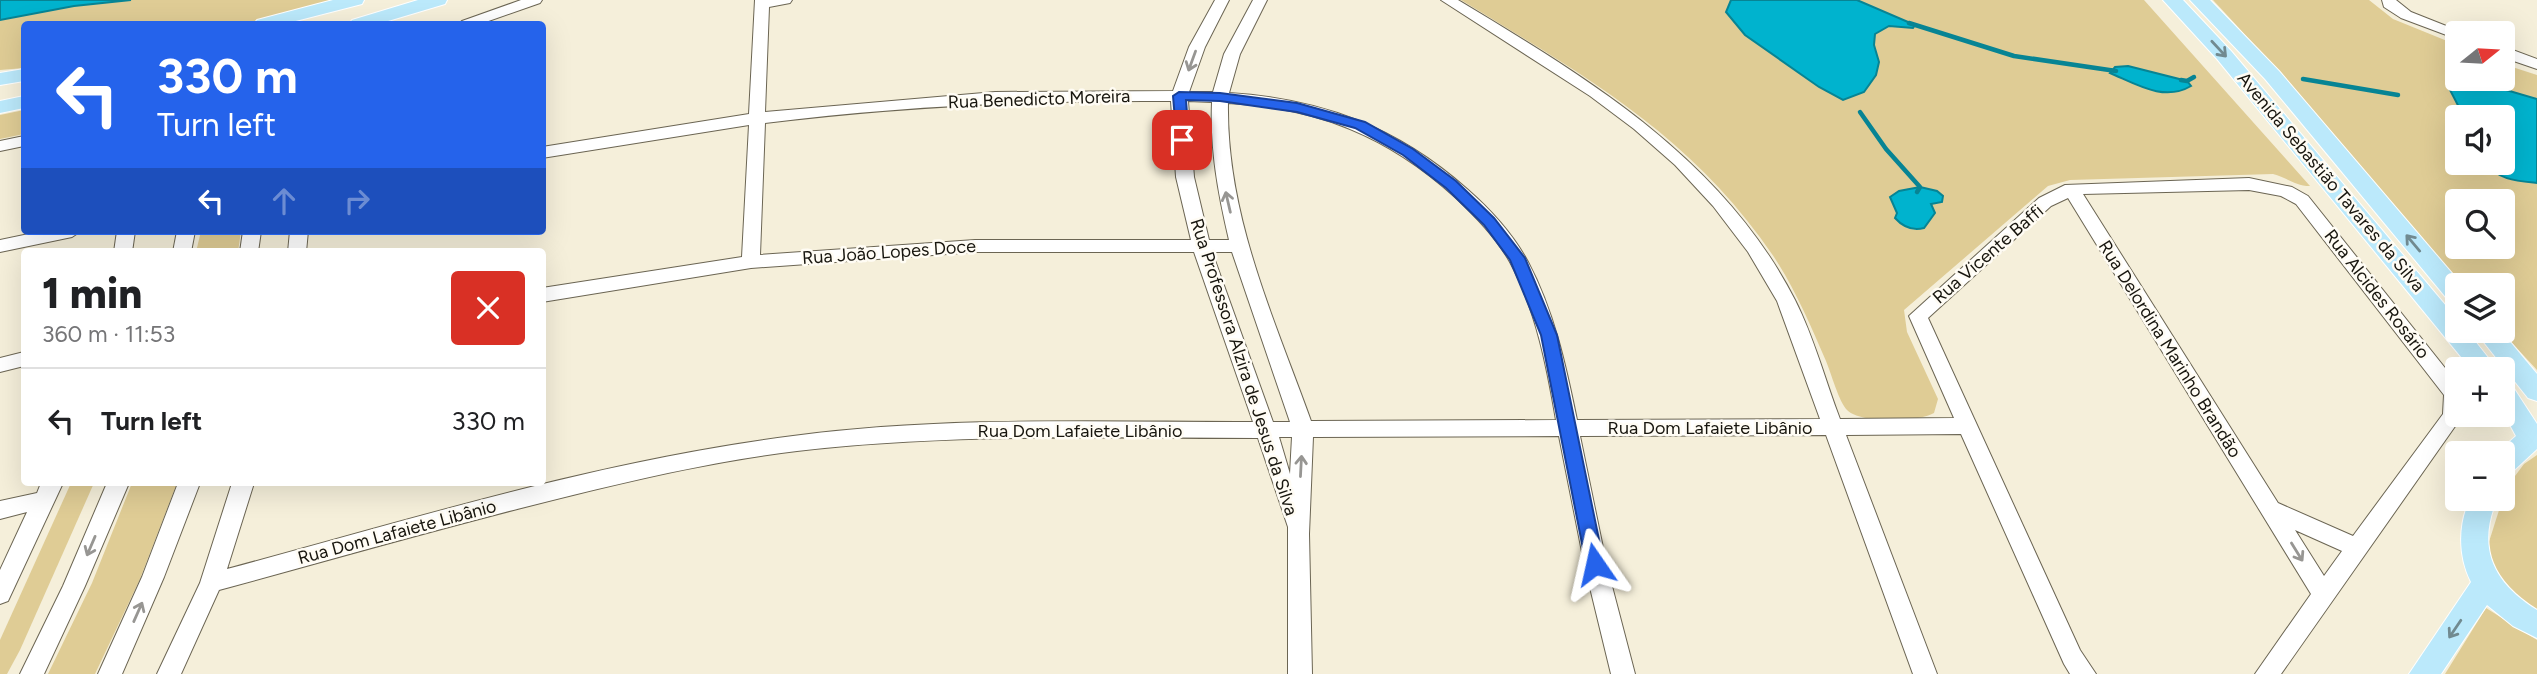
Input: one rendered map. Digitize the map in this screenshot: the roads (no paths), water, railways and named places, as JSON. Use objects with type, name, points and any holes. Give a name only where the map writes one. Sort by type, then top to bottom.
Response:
[{"type":"main road","points":[[283,21],[355,0]]},
{"type":"main road","points":[[369,21],[438,0]]},
{"type":"main road","points":[[2174,3],[2200,2]]},
{"type":"main road","name":"Avenida Sebastião Tavares da Silva","points":[[2200,2],[2272,75],[2445,281]]},
{"type":"main road","name":"Avenida Sebastião Tavares da Silva","points":[[2174,3],[2224,55],[2475,357]]},
{"type":"main road","points":[[0,79],[21,76]]},
{"type":"main road","points":[[0,107],[21,103]]},
{"type":"main road","points":[[2497,343],[2537,391]]},
{"type":"main road","points":[[2515,408],[2534,436],[2515,454]]},
{"type":"main road","points":[[2480,511],[2474,541],[2475,561],[2485,585],[2501,601],[2537,625]]},
{"type":"main road","points":[[2424,674],[2485,585]]},
{"type":"street","points":[[476,21],[535,0]]},
{"type":"street","points":[[751,262],[762,1],[785,0]]},
{"type":"street","name":"Rua Professora Alzira de Jesus da Silva","points":[[1222,0],[1197,47],[1179,96],[1185,177],[1201,245],[1248,385],[1266,429],[1298,534]]},
{"type":"street","name":"Rua Professora Alzira de Jesus da Silva","points":[[1260,0],[1232,54],[1220,97],[1223,179],[1239,247],[1303,429],[1298,534],[1300,674]]},
{"type":"street","points":[[1448,0],[1601,94],[1658,139],[1694,172],[1764,259],[1786,301],[1925,674]]},
{"type":"street","points":[[2389,2],[2406,15],[2445,30]]},
{"type":"street","points":[[2515,56],[2537,64]]},
{"type":"street","name":"Rua Benedicto Moreira","points":[[546,152],[757,119],[981,97],[1220,97],[1297,108],[1360,125],[1408,152],[1451,184],[1489,222],[1517,258],[1549,335],[1600,591],[1623,674]]},
{"type":"street","points":[[0,146],[21,142]]},
{"type":"street","name":"Rua Vicente Baffi","points":[[2084,674],[2072,657],[1918,316],[2045,202],[2071,189],[2249,184],[2286,191]]},
{"type":"street","name":"Rua Delordina Marinho Brandão","points":[[2071,189],[2324,595]]},
{"type":"street","name":"Rua Alcides Rosário","points":[[2286,191],[2302,200],[2328,230],[2454,393],[2455,406],[2452,416],[2357,548]]},
{"type":"street","points":[[0,246],[53,235]]},
{"type":"street","name":"Rua João Lopes Doce","points":[[546,294],[751,262],[975,246],[1239,247]]},
{"type":"street","points":[[0,365],[21,360]]},
{"type":"street","name":"Rua Dom Lafaiete Libânio","points":[[211,583],[515,500],[732,452],[850,437],[990,431],[1966,426]]},
{"type":"street","points":[[32,674],[74,586],[117,486]]},
{"type":"street","points":[[110,674],[153,577],[188,486]]},
{"type":"street","points":[[169,674],[211,583],[242,486]]},
{"type":"street","points":[[0,510],[48,492]]},
{"type":"street","points":[[0,594],[48,492]]},
{"type":"street","points":[[2267,674],[2357,548],[2270,508]]},
{"type":"water","points":[[0,0],[131,0],[74,6],[0,20]]},
{"type":"water","points":[[1731,0],[1857,0],[1915,25],[1913,28],[1889,26],[1875,34],[1874,45],[1879,62],[1876,75],[1864,92],[1843,100],[1819,87],[1745,35],[1726,12]]},
{"type":"water","points":[[2128,66],[2187,81],[2191,86],[2160,92],[2110,73],[2115,67]]},
{"type":"water","points":[[2451,91],[2510,91],[2537,99],[2537,183],[2500,175],[2515,175],[2515,105],[2458,105]]},
{"type":"water","points":[[1920,187],[1937,191],[1943,196],[1942,202],[1931,204],[1935,213],[1924,228],[1912,229],[1895,218],[1897,213],[1890,197],[1899,191]]},
{"type":"waterway","points":[[1909,23],[2014,56],[2116,71]]},
{"type":"waterway","points":[[2181,80],[2187,81],[2194,77]]},
{"type":"waterway","points":[[2303,79],[2398,95]]},
{"type":"waterway","points":[[1860,112],[1886,149],[1920,187],[1917,192]]}]
